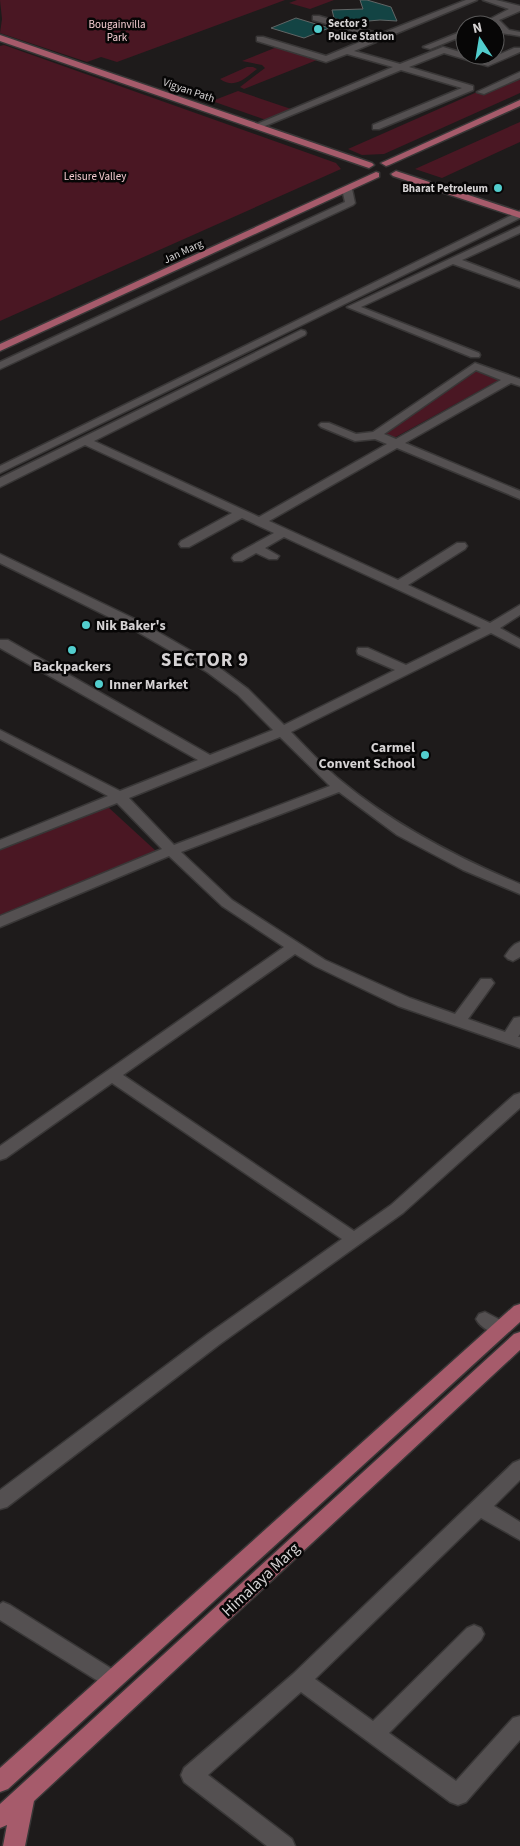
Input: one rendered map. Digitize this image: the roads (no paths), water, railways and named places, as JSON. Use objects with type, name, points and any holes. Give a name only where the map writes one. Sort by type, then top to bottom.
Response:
[{"type":"main road","name":"Vigyan Path","points":[[1,40],[257,126],[370,170]]},
{"type":"main road","points":[[370,170],[520,103]]},
{"type":"main road","points":[[370,170],[398,170],[520,112]]},
{"type":"main road","points":[[386,163],[398,170],[519,215]]},
{"type":"main road","name":"Jan Marg","points":[[0,348],[347,189],[370,170]]},
{"type":"main road","name":"Jan Marg","points":[[0,338],[370,170]]},
{"type":"main road","name":"Himalaya Marg","points":[[2,1780],[113,1680],[493,1324],[520,1310]]},
{"type":"main road","name":"Himalaya Marg","points":[[0,1818],[520,1339]]},
{"type":"main road","points":[[14,1846],[24,1796]]},
{"type":"street","points":[[260,39],[326,59],[473,0]]},
{"type":"street","points":[[487,0],[518,9]]},
{"type":"street","points":[[518,9],[494,19],[506,31],[520,34]]},
{"type":"street","points":[[316,18],[380,37]]},
{"type":"street","points":[[386,63],[455,36]]},
{"type":"street","points":[[257,126],[443,50],[455,53]]},
{"type":"street","points":[[505,55],[517,50]]},
{"type":"street","points":[[347,51],[483,92],[514,71]]},
{"type":"street","points":[[494,65],[514,71]]},
{"type":"street","points":[[376,127],[470,88]]},
{"type":"street","points":[[0,366],[350,203],[347,189]]},
{"type":"street","points":[[0,470],[519,215]]},
{"type":"street","points":[[0,483],[352,307],[520,229]]},
{"type":"street","points":[[452,260],[520,285]]},
{"type":"street","points":[[352,307],[475,355]]},
{"type":"street","points":[[325,425],[355,438],[376,435],[476,366],[515,382]]},
{"type":"street","points":[[260,521],[397,444],[515,382]]},
{"type":"street","points":[[376,435],[520,495]]},
{"type":"street","points":[[85,441],[491,628],[520,644]]},
{"type":"street","points":[[185,544],[241,513]]},
{"type":"street","points":[[280,530],[256,548],[235,556],[280,530]]},
{"type":"street","points":[[394,583],[461,546]]},
{"type":"street","points":[[256,548],[272,556]]},
{"type":"street","points":[[394,583],[435,554]]},
{"type":"street","points":[[0,558],[134,624],[212,669],[243,692],[340,787],[402,832],[468,867],[520,889]]},
{"type":"street","points":[[0,845],[282,732],[491,628],[520,609]]},
{"type":"street","points":[[0,644],[2,643],[210,761]]},
{"type":"street","points":[[363,651],[406,670]]},
{"type":"street","points":[[0,734],[120,797],[227,904],[320,963],[404,1002],[514,1041],[520,1022]]},
{"type":"street","points":[[0,922],[171,850],[340,787]]},
{"type":"street","points":[[0,1154],[294,947]]},
{"type":"street","points":[[458,1021],[486,983]]},
{"type":"street","points":[[112,1075],[354,1239]]},
{"type":"street","points":[[0,1501],[214,1339],[397,1209],[520,1099]]},
{"type":"street","points":[[284,1846],[192,1775],[300,1680],[520,1468]]},
{"type":"street","points":[[480,1507],[520,1532]]},
{"type":"street","points":[[3,1611],[113,1680]]},
{"type":"street","points":[[374,1734],[474,1634]]},
{"type":"street","points":[[300,1680],[458,1795],[520,1725]]},
{"type":"place","name":"Sector 3 Police Station","points":[[318,29]]},
{"type":"place","name":"Bharat Petroleum","points":[[498,188]]},
{"type":"place","name":"Nik Baker's","points":[[86,625]]},
{"type":"place","name":"Backpackers","points":[[72,650]]},
{"type":"place","name":"Inner Market","points":[[99,684]]},
{"type":"place","name":"Carmel Convent School","points":[[425,755]]},
{"type":"district","name":"SECTOR 9","points":[[205,659]]},
{"type":"park label","name":"Bougainvilla Park","points":[[117,30]]},
{"type":"park label","name":"Leisure Valley","points":[[95,176]]}]
